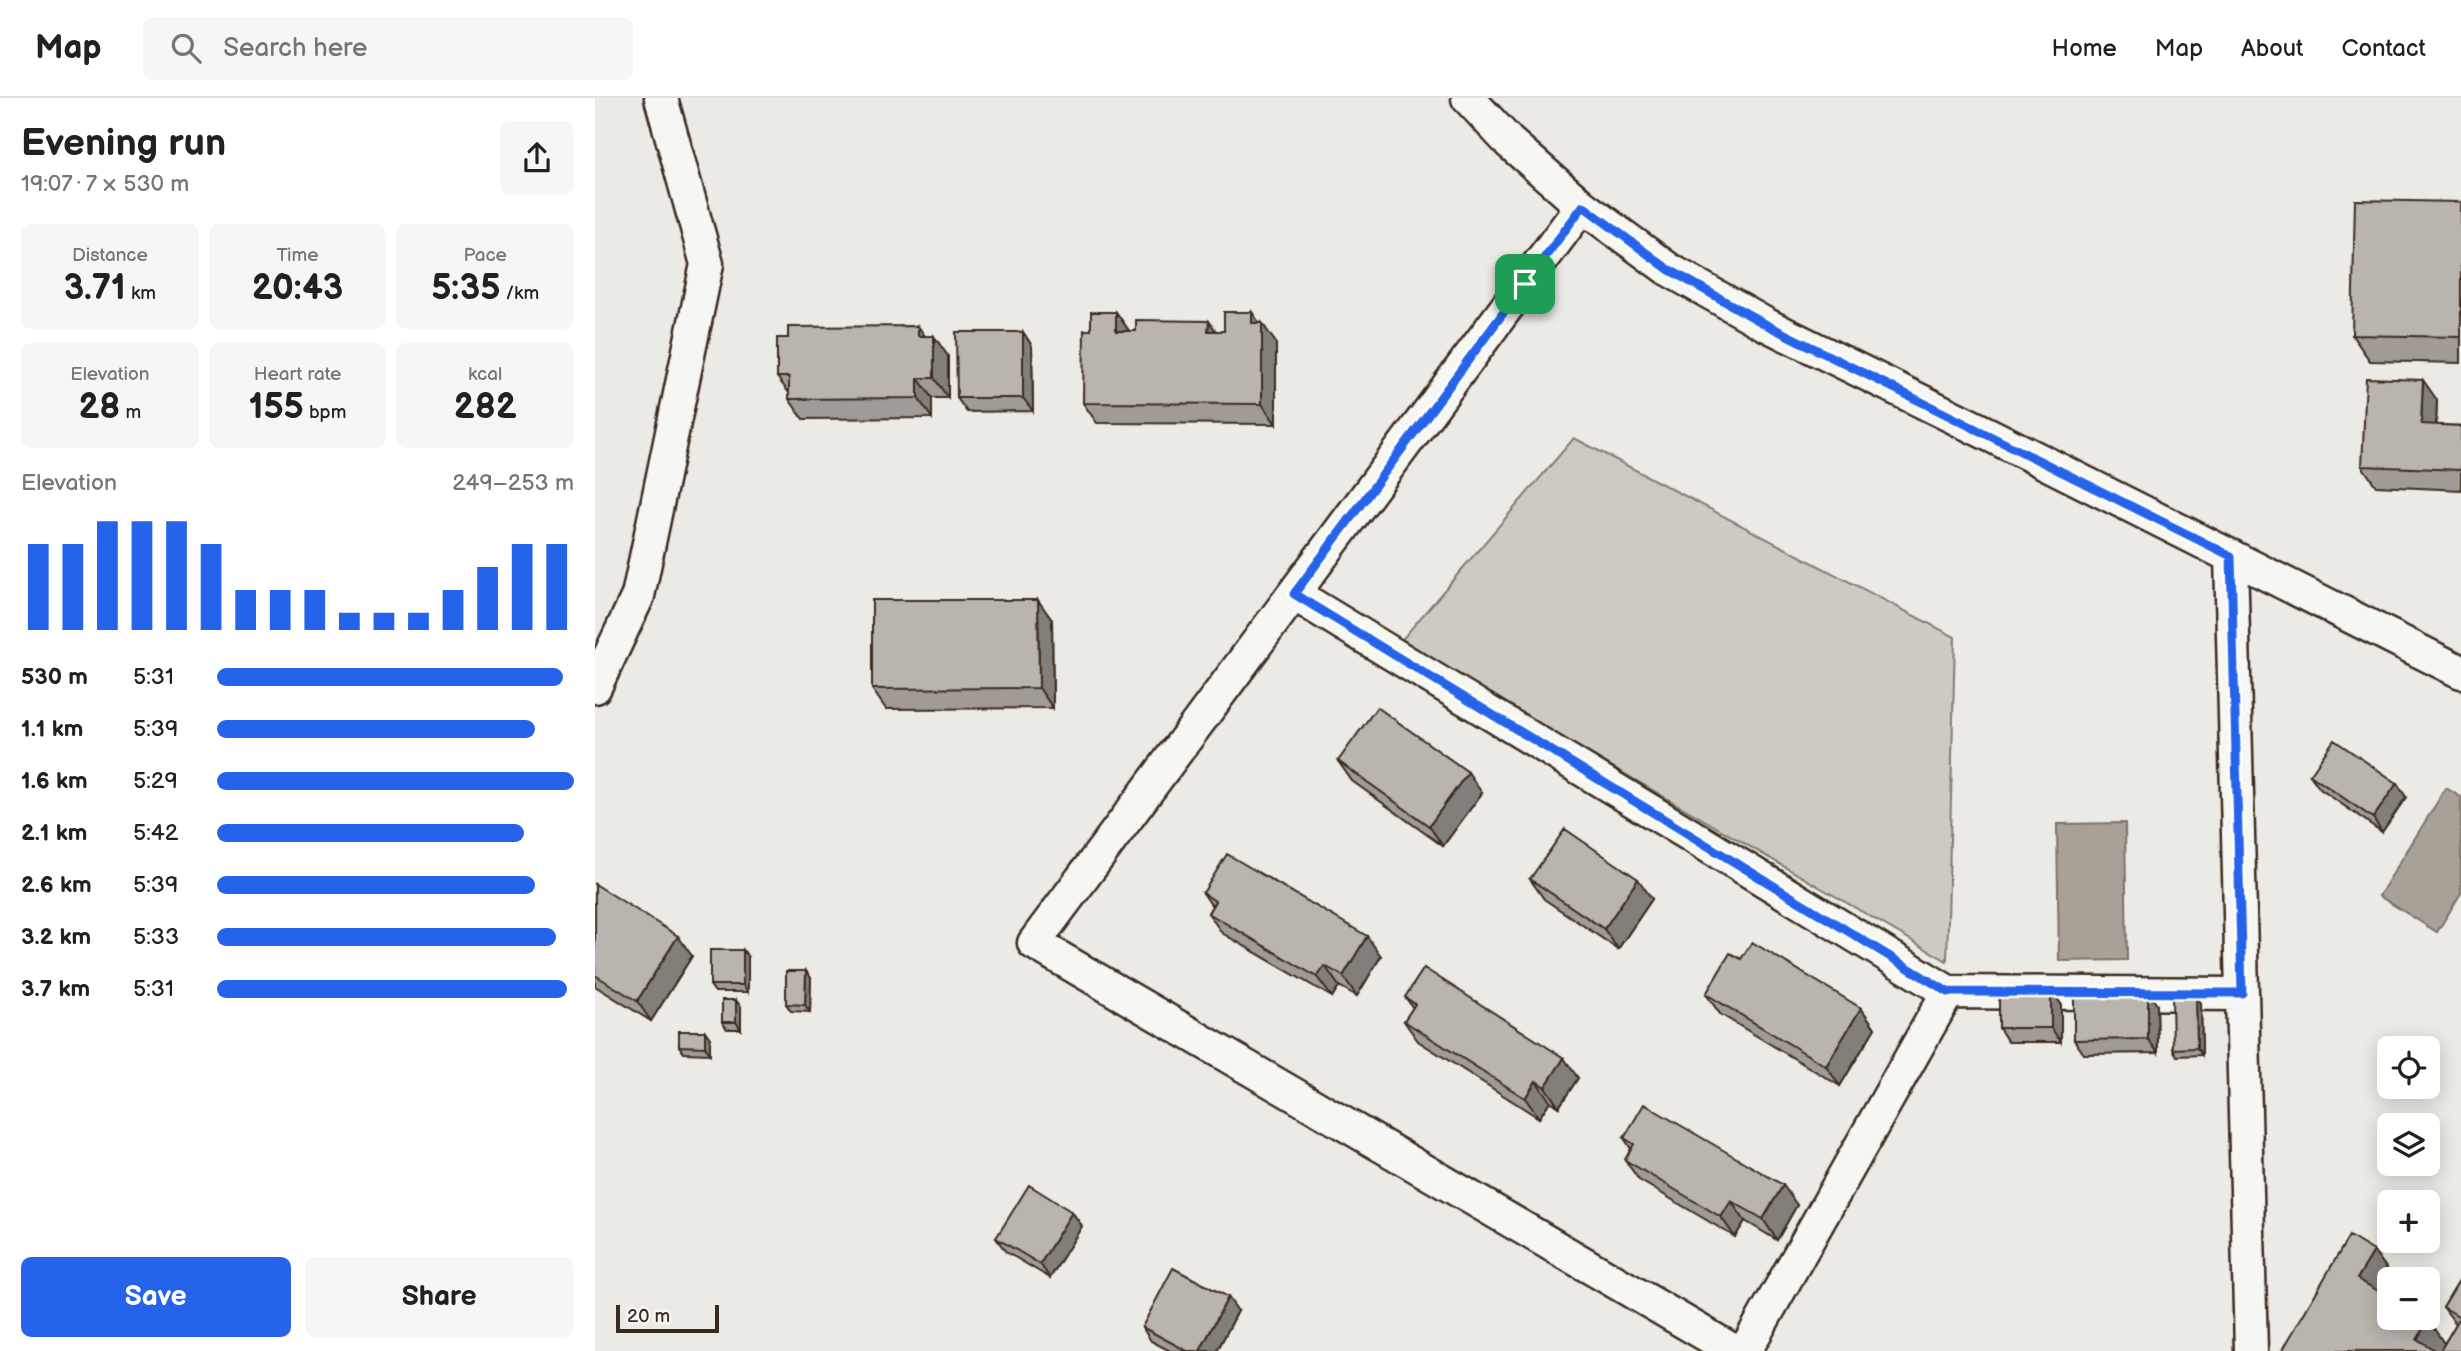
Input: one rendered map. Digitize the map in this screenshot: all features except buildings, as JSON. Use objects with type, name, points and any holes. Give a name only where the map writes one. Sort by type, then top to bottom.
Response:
[{"type":"street","points":[[595,687],[638,596],[707,264],[661,98]]},
{"type":"street","points":[[1468,98],[1509,142],[1583,206],[1668,269],[1765,324],[2461,672]]},
{"type":"street","points":[[1583,206],[1034,943],[1734,1351]]},
{"type":"street","points":[[2231,556],[2251,1351]]},
{"type":"street","points":[[1294,594],[1948,992],[2242,993]]},
{"type":"street","points":[[1745,1351],[1948,992]]},
{"type":"shaded area","points":[[1574,438],[1955,637],[1947,961],[1399,643]]},
{"type":"shaded area","points":[[2446,788],[2461,797],[2461,893],[2437,932],[2379,896]]},
{"type":"shaded area","points":[[2125,823],[2127,960],[2059,961],[2057,824]]},
{"type":"route","points":[[1583,206],[1668,269],[1765,324],[2231,556],[2242,993],[1948,992],[1294,594],[1525,284],[1583,206]]}]
